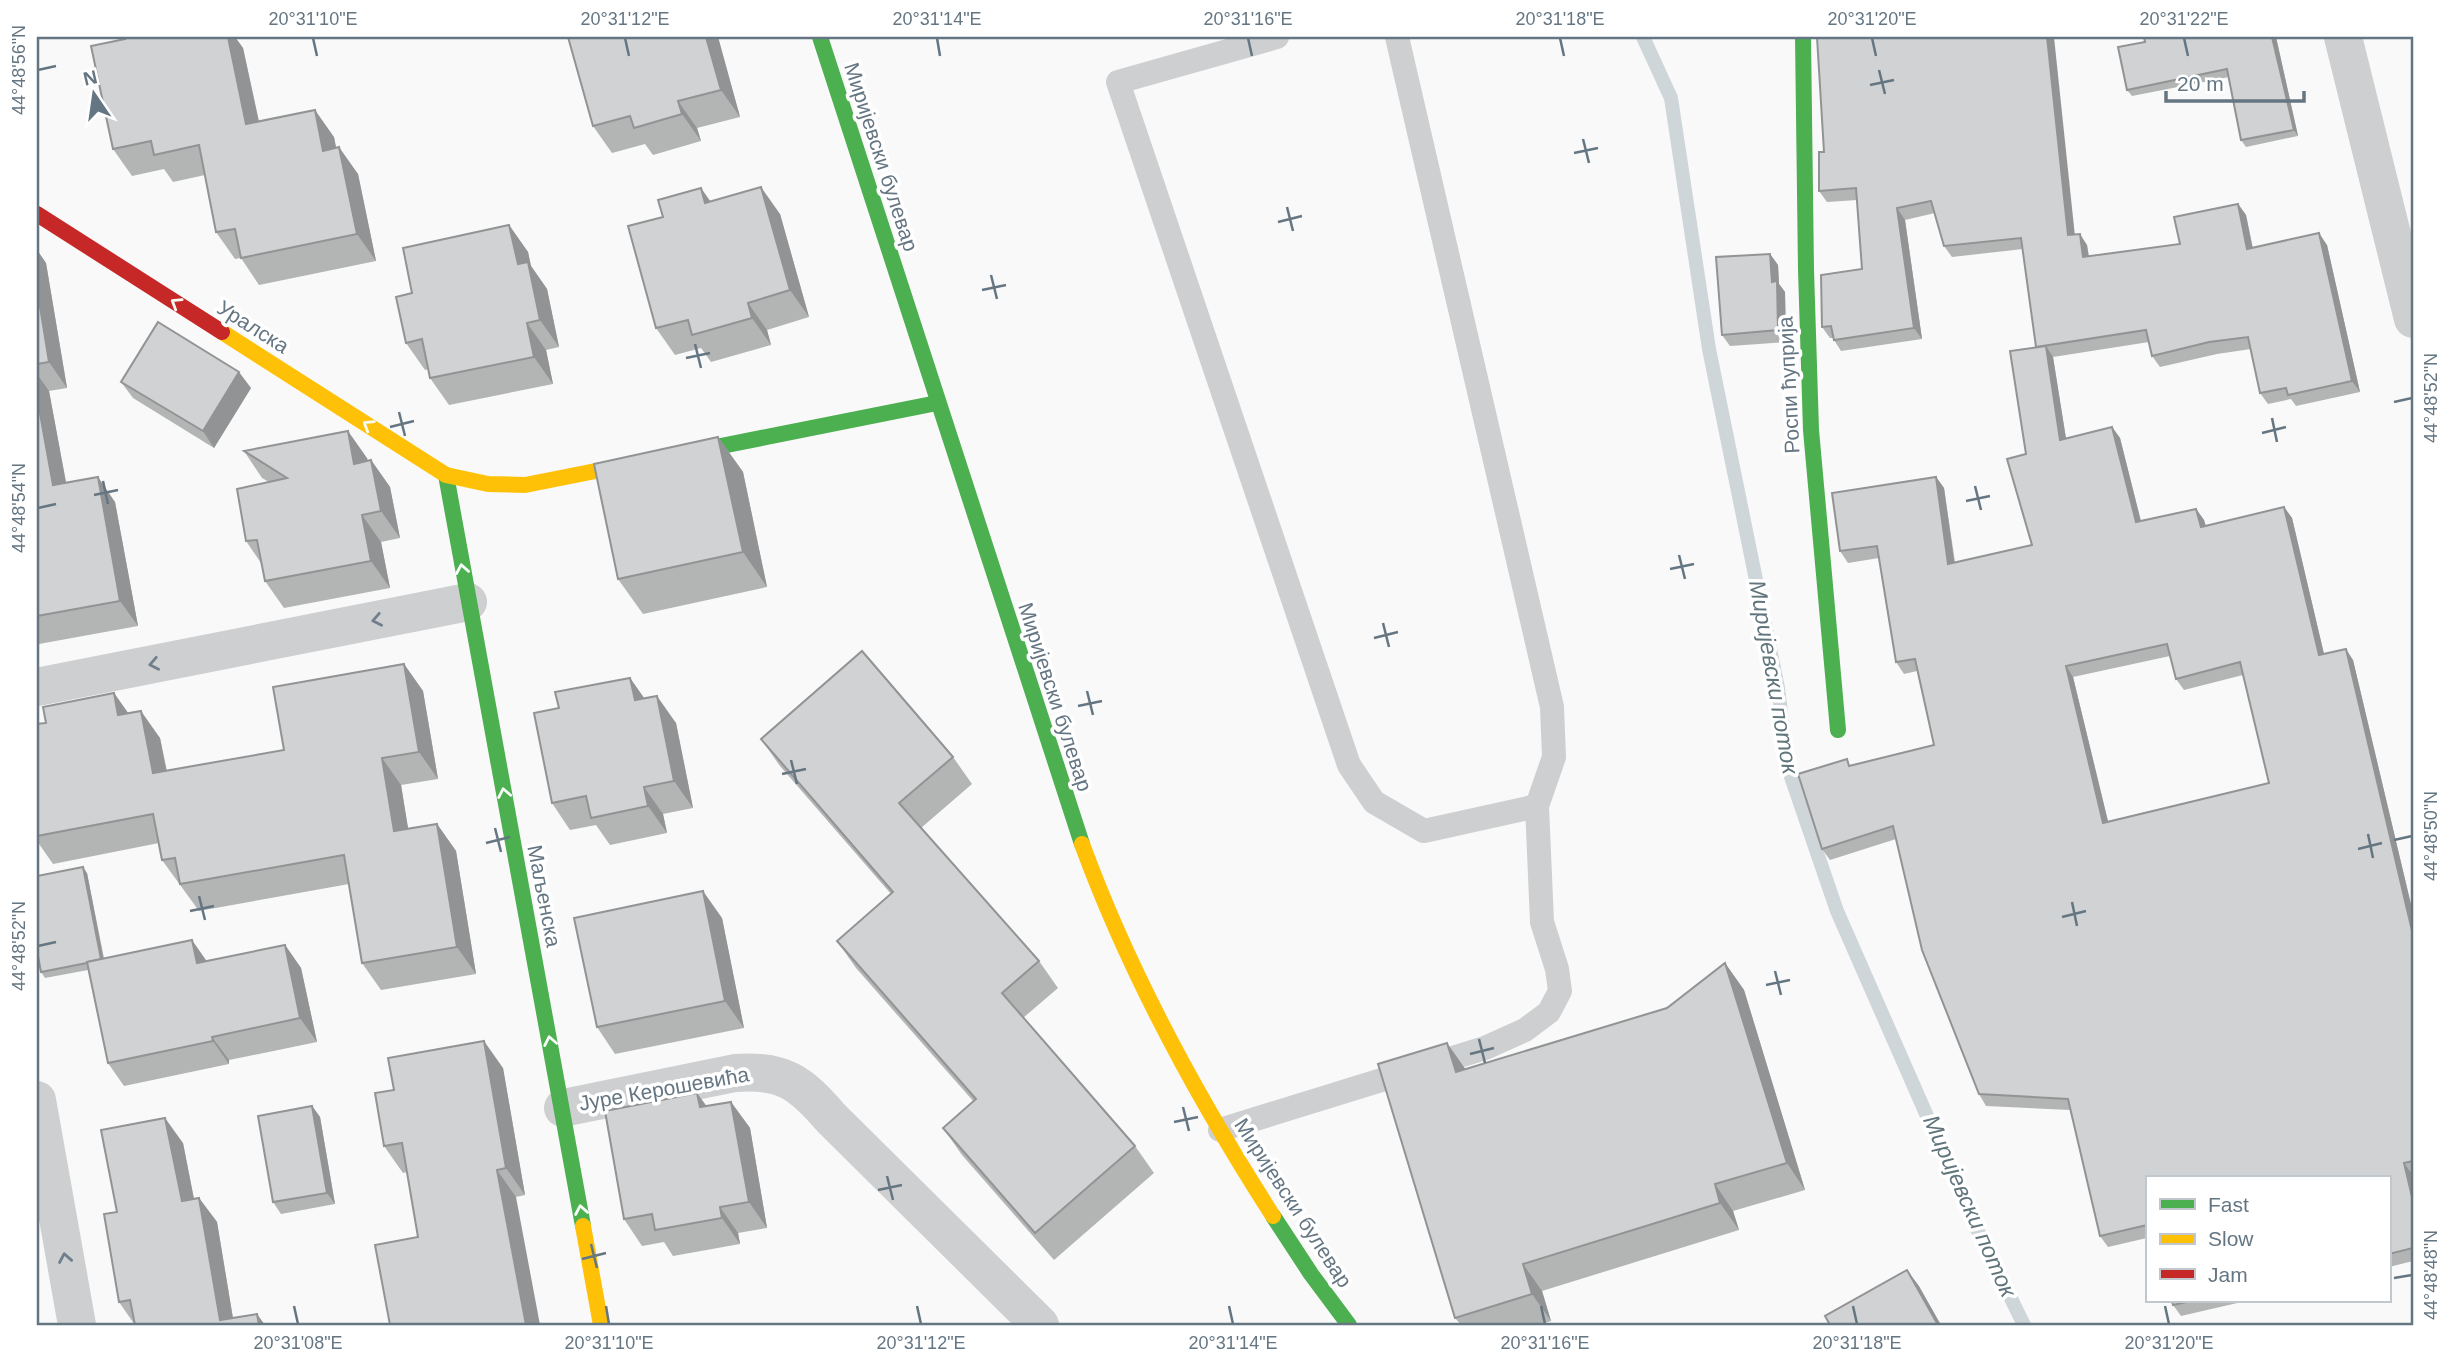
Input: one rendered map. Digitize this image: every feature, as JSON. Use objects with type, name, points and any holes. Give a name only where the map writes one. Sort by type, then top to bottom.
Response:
[{"type":"street","name":"Миријевски булевар","points":[[820,37],[1081,842],[1119,933],[1179,1058],[1299,1259],[1349,1325]]},
{"type":"street","name":"Роспи ћуприја","points":[[1803,37],[1811,430],[1838,730]]},
{"type":"street","points":[[2343,37],[2413,319]]},
{"type":"street","name":"Уралска","points":[[37,214],[446,475]]},
{"type":"street","points":[[446,475],[488,484],[525,485],[937,403]]},
{"type":"street","name":"Маљенска","points":[[446,475],[601,1325]]},
{"type":"street","points":[[37,687],[468,602]]},
{"type":"street","name":"Јуре Керошевића","points":[[563,1108],[735,1073],[755,1071],[775,1074],[792,1081],[810,1093],[831,1118],[1041,1325]]},
{"type":"street","points":[[37,1100],[77,1325]]},
{"type":"lane","points":[[1277,37],[1118,82],[1349,765],[1374,802],[1424,831],[1537,806]]},
{"type":"lane","points":[[1220,1130],[1485,1048],[1525,1030],[1549,1012],[1560,991],[1557,969],[1542,922],[1537,806],[1554,757],[1552,707],[1397,37]]},
{"type":"building","points":[[124,37],[228,37],[246,124],[315,110],[323,151],[339,147],[357,234],[241,258],[235,229],[216,232],[199,145],[154,155],[151,141],[113,149],[91,46],[125,39]]},
{"type":"building","points":[[568,37],[706,37],[721,90],[678,101],[682,114],[634,128],[630,116],[593,126]]},
{"type":"building","points":[[1817,37],[2047,37],[2068,235],[2080,234],[2083,257],[2180,244],[2174,217],[2238,204],[2247,249],[2319,233],[2352,381],[2288,395],[2286,388],[2260,393],[2248,337],[2209,342],[2152,356],[2146,330],[2036,347],[2021,238],[1944,246],[1931,201],[1897,208],[1914,328],[1834,340],[1831,326],[1822,327],[1821,275],[1862,269],[1856,188],[1819,191],[1819,152],[1824,152]]},
{"type":"building","points":[[2144,37],[2272,37],[2294,130],[2241,140],[2227,69],[2127,90],[2118,47],[2145,42]]},
{"type":"building","points":[[761,187],[790,290],[748,303],[752,318],[692,335],[688,320],[656,328],[628,226],[663,217],[658,200],[701,188],[705,203]]},
{"type":"building","points":[[509,225],[518,264],[528,262],[540,320],[527,323],[534,357],[430,378],[422,339],[406,343],[396,297],[412,293],[403,248]]},
{"type":"building","points":[[1770,254],[1772,282],[1777,281],[1778,330],[1722,335],[1716,257]]},
{"type":"building","points":[[37,288],[49,362],[37,364]]},
{"type":"building","points":[[158,322],[239,372],[203,431],[121,382]]},
{"type":"building","points":[[2046,346],[2060,440],[2112,427],[2136,522],[2196,509],[2201,527],[2284,507],[2319,655],[2346,649],[2413,935],[2413,1161],[2404,1163],[2413,1201],[2413,1248],[2390,1254],[2390,1176],[2146,1176],[2146,1225],[2100,1236],[2068,1099],[1979,1094],[1922,950],[1893,826],[1822,849],[1798,774],[1847,759],[1849,766],[1934,745],[1915,659],[1896,662],[1877,546],[1840,551],[1832,493],[1936,477],[1948,564],[2032,545],[2007,459],[2026,454],[2010,351]],"holes":[[[2167,644],[2176,679],[2240,662],[2269,783],[2103,823],[2066,666]]]},
{"type":"building","points":[[37,397],[53,485],[98,477],[120,601],[37,616]]},
{"type":"building","points":[[348,431],[354,464],[371,460],[381,511],[362,515],[371,561],[265,581],[257,540],[246,541],[237,489],[287,478],[244,451]]},
{"type":"building","points":[[718,437],[743,552],[618,579],[594,464]]},
{"type":"building","points":[[862,651],[953,757],[899,803],[1039,961],[1002,993],[1135,1146],[1035,1233],[943,1128],[976,1099],[837,941],[893,892],[761,739]]},
{"type":"building","points":[[404,664],[419,752],[382,758],[394,831],[437,824],[457,947],[362,963],[344,855],[180,884],[175,858],[162,860],[153,814],[37,836],[37,724],[46,723],[43,707],[114,693],[118,715],[141,711],[153,773],[284,750],[273,687]]},
{"type":"building","points":[[630,678],[635,700],[657,696],[674,781],[644,787],[648,806],[591,818],[586,796],[552,803],[534,713],[559,708],[555,692]]},
{"type":"building","points":[[83,867],[101,959],[41,972],[37,951],[37,876]]},
{"type":"building","points":[[703,891],[725,1001],[597,1027],[574,918]]},
{"type":"building","points":[[192,940],[197,963],[285,945],[300,1018],[212,1037],[213,1041],[108,1063],[87,962]]},
{"type":"building","points":[[1725,963],[1787,1163],[1715,1184],[1720,1203],[1523,1264],[1532,1294],[1455,1318],[1378,1064],[1447,1043],[1456,1072],[1667,1008]]},
{"type":"building","points":[[484,1041],[506,1168],[497,1170],[526,1325],[390,1325],[375,1245],[418,1237],[402,1143],[384,1146],[375,1093],[394,1090],[388,1058]]},
{"type":"building","points":[[697,1093],[700,1107],[731,1102],[749,1202],[720,1207],[722,1218],[655,1230],[652,1214],[624,1219],[605,1111]]},
{"type":"building","points":[[312,1106],[327,1193],[273,1202],[258,1116]]},
{"type":"building","points":[[165,1118],[182,1201],[199,1198],[220,1320],[257,1314],[259,1325],[135,1325],[130,1300],[119,1302],[104,1214],[117,1212],[101,1130]]},
{"type":"building","points":[[1907,1270],[1938,1325],[1830,1325],[1825,1316]]},
{"type":"waterway","name":"Миријевски поток","points":[[1643,37],[1671,98],[1709,349],[1778,688],[1788,768],[1837,911],[1974,1223],[2024,1325]]},
{"type":"traffic: fast","points":[[820,37],[1082,844]]},
{"type":"traffic: fast","points":[[1803,37],[1811,430],[1838,730]]},
{"type":"traffic: fast","points":[[636,463],[937,403]]},
{"type":"traffic: fast","points":[[446,475],[583,1226]]},
{"type":"traffic: fast","points":[[1273,1216],[1349,1325]]},
{"type":"traffic: slow","points":[[222,332],[446,475],[488,484],[525,485],[636,463]]},
{"type":"traffic: slow","points":[[1082,844],[1122,941],[1167,1035],[1218,1127],[1273,1216]]},
{"type":"traffic: slow","points":[[583,1226],[601,1325]]},
{"type":"traffic: jam","points":[[37,214],[222,332]]}]
